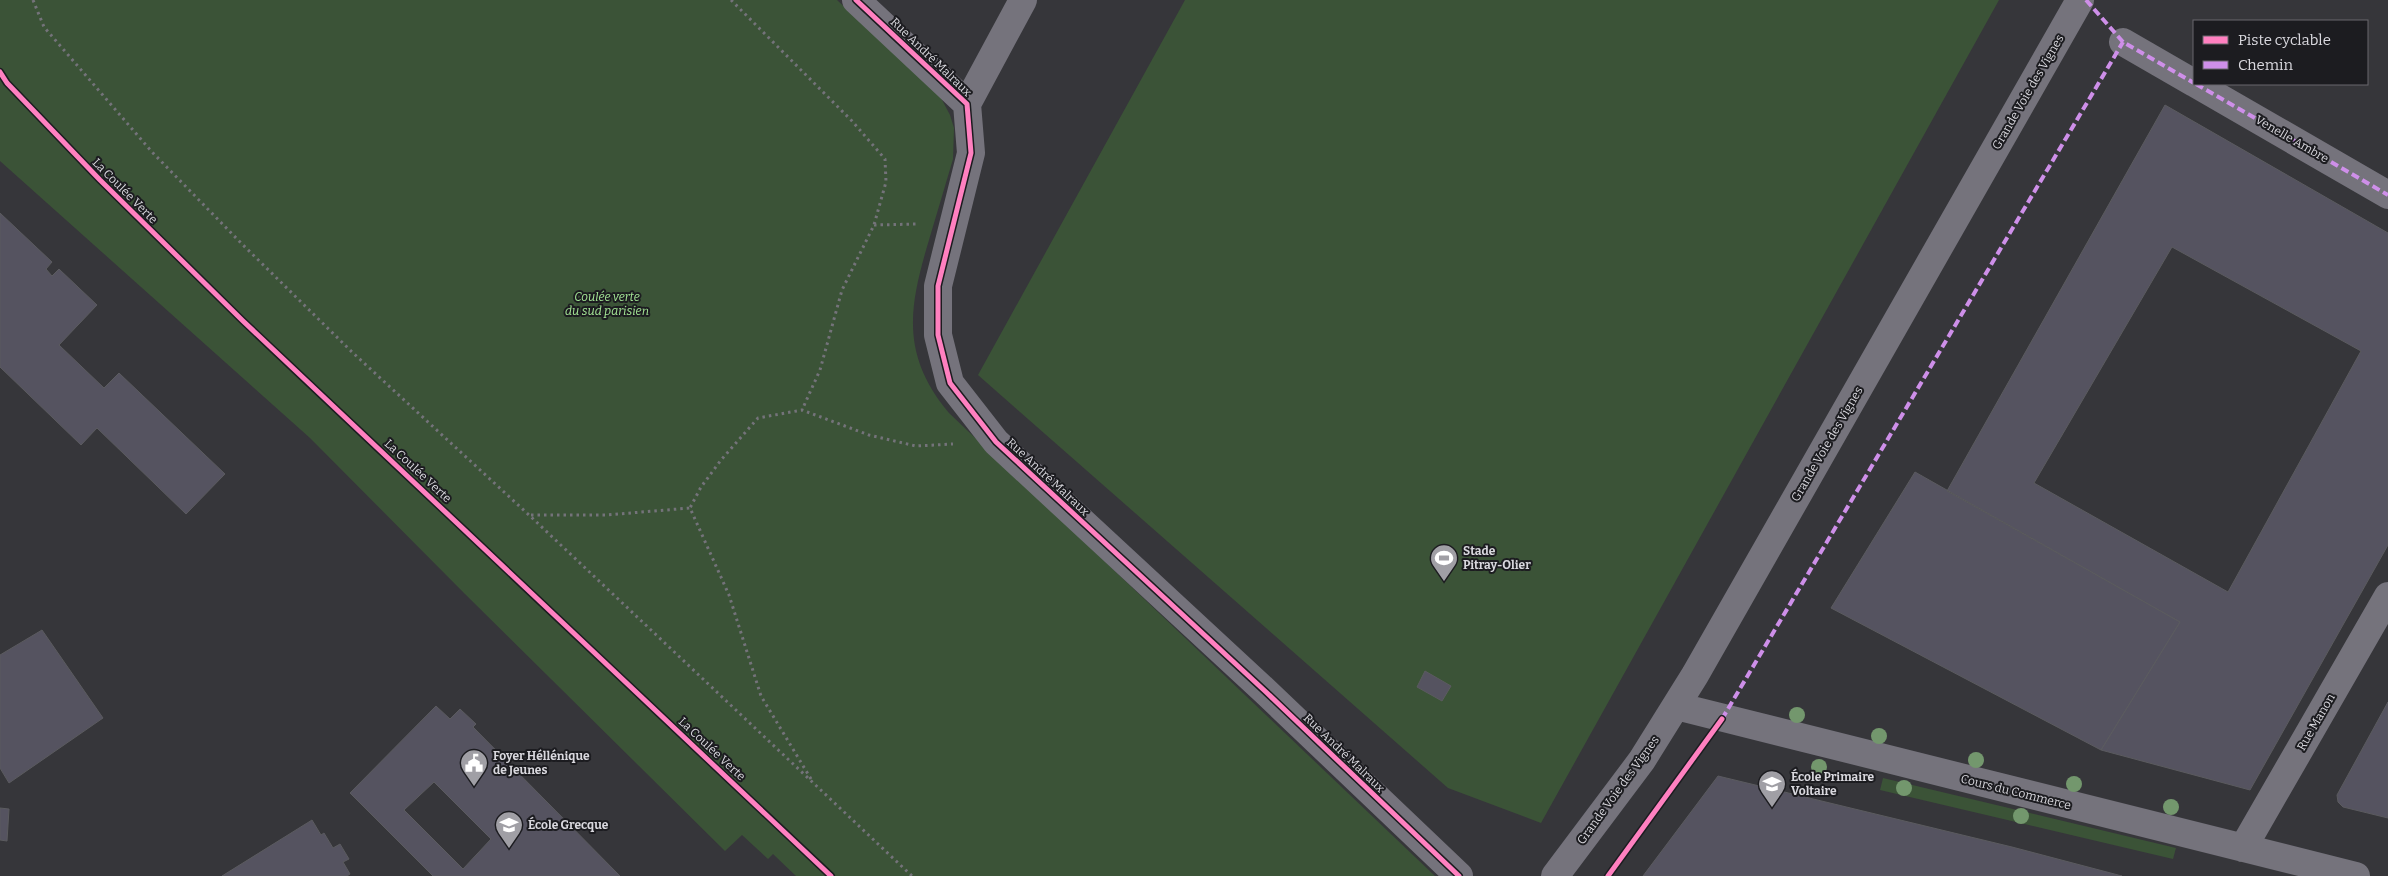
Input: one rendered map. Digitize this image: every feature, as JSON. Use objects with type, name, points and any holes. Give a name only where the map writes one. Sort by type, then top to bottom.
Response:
[{"type":"street","name":"Rue André Malraux","points":[[856,0],[967,104],[971,153],[938,286],[938,335],[950,383],[996,442],[1266,692],[1459,876]]},
{"type":"street","points":[[967,104],[1024,0]]},
{"type":"street","name":"Grande Voie des Vignes","points":[[1555,876],[1642,760],[1676,706],[2080,0]]},
{"type":"street","name":"Venelle Ambre","points":[[2123,42],[2193,82]]},
{"type":"street","name":"Venelle Ambre","points":[[2198,85],[2388,195]]},
{"type":"street","name":"Rue Manon","points":[[2243,848],[2388,596]]},
{"type":"street","name":"Cours du Commerce","points":[[1676,706],[2356,876]]},
{"type":"path","points":[[33,0],[44,27],[159,159],[352,352],[530,515],[912,876]]},
{"type":"path","points":[[730,0],[852,122],[885,159],[886,182],[874,225],[842,290],[820,370],[802,410]]},
{"type":"path","points":[[874,225],[954,223]]},
{"type":"path","points":[[690,508],[701,487],[721,460],[758,418],[802,410],[869,435],[916,446],[996,442]]},
{"type":"path","points":[[530,515],[606,515],[690,508]]},
{"type":"path","points":[[690,508],[729,595],[761,696],[814,784]]},
{"type":"green space","name":"Coulée verte du sud parisien","points":[[0,0],[837,0],[941,98],[954,128],[953,159],[922,264],[914,309],[913,329],[916,350],[922,370],[933,391],[949,413],[1435,876],[796,876],[773,854],[768,859],[742,835],[725,851],[310,438],[0,161]]},
{"type":"green space","name":"Stade Pitray-Olier","points":[[1185,0],[1999,0],[1541,823],[1448,788],[978,375]]},
{"type":"green space","points":[[1883,778],[2176,848],[2173,859],[1880,790]]},
{"type":"building","points":[[2165,105],[2388,233],[2388,545],[2250,790],[2101,750],[2180,622],[1947,491]],"holes":[[[2172,247],[2361,351],[2228,592],[2034,483]]]},
{"type":"building","points":[[0,213],[52,262],[46,269],[52,276],[59,269],[97,305],[59,345],[104,388],[119,373],[225,474],[186,514],[97,428],[81,445],[0,367]]},
{"type":"building","points":[[1915,472],[2180,622],[2101,750],[1831,608]]},
{"type":"building","points":[[42,630],[103,718],[9,783],[0,768],[0,655]]},
{"type":"building","points":[[1425,671],[1451,686],[1442,701],[1417,687]]},
{"type":"building","points":[[2388,702],[2388,818],[2343,807],[2338,802],[2337,795]]},
{"type":"building","points":[[436,706],[450,719],[460,709],[476,724],[473,727],[620,876],[433,876],[350,793]],"holes":[[[434,782],[491,839],[463,869],[404,810]]]},
{"type":"building","name":"École Primaire Voltaire","points":[[1718,776],[2012,847],[2122,876],[1643,876]]},
{"type":"building","points":[[0,808],[9,809],[7,841],[0,840]]},
{"type":"building","points":[[312,820],[321,835],[324,833],[333,848],[340,844],[349,859],[343,862],[350,874],[347,876],[222,876]]},
{"type":"marked path","points":[[2086,0],[2123,42],[2193,82]]},
{"type":"marked path","points":[[1722,719],[2123,42]]},
{"type":"marked path","points":[[2198,85],[2388,195]]},
{"type":"cycle path","points":[[856,0],[967,104],[971,153],[938,286],[938,335],[950,383],[996,442],[1266,692],[1459,876]]},
{"type":"cycle path","name":"La Coulée Verte","points":[[0,72],[7,83],[100,180],[243,321],[831,876]]},
{"type":"cycle path","points":[[1608,876],[1722,719]]},
{"type":"place","name":"Stade Pitray-Olier","points":[[1444,582]]},
{"type":"place","name":"Foyer Héllénique de Jeunes","points":[[474,787]]},
{"type":"place","name":"École Primaire Voltaire","points":[[1772,808]]},
{"type":"place","name":"École Grecque","points":[[509,849]]}]
